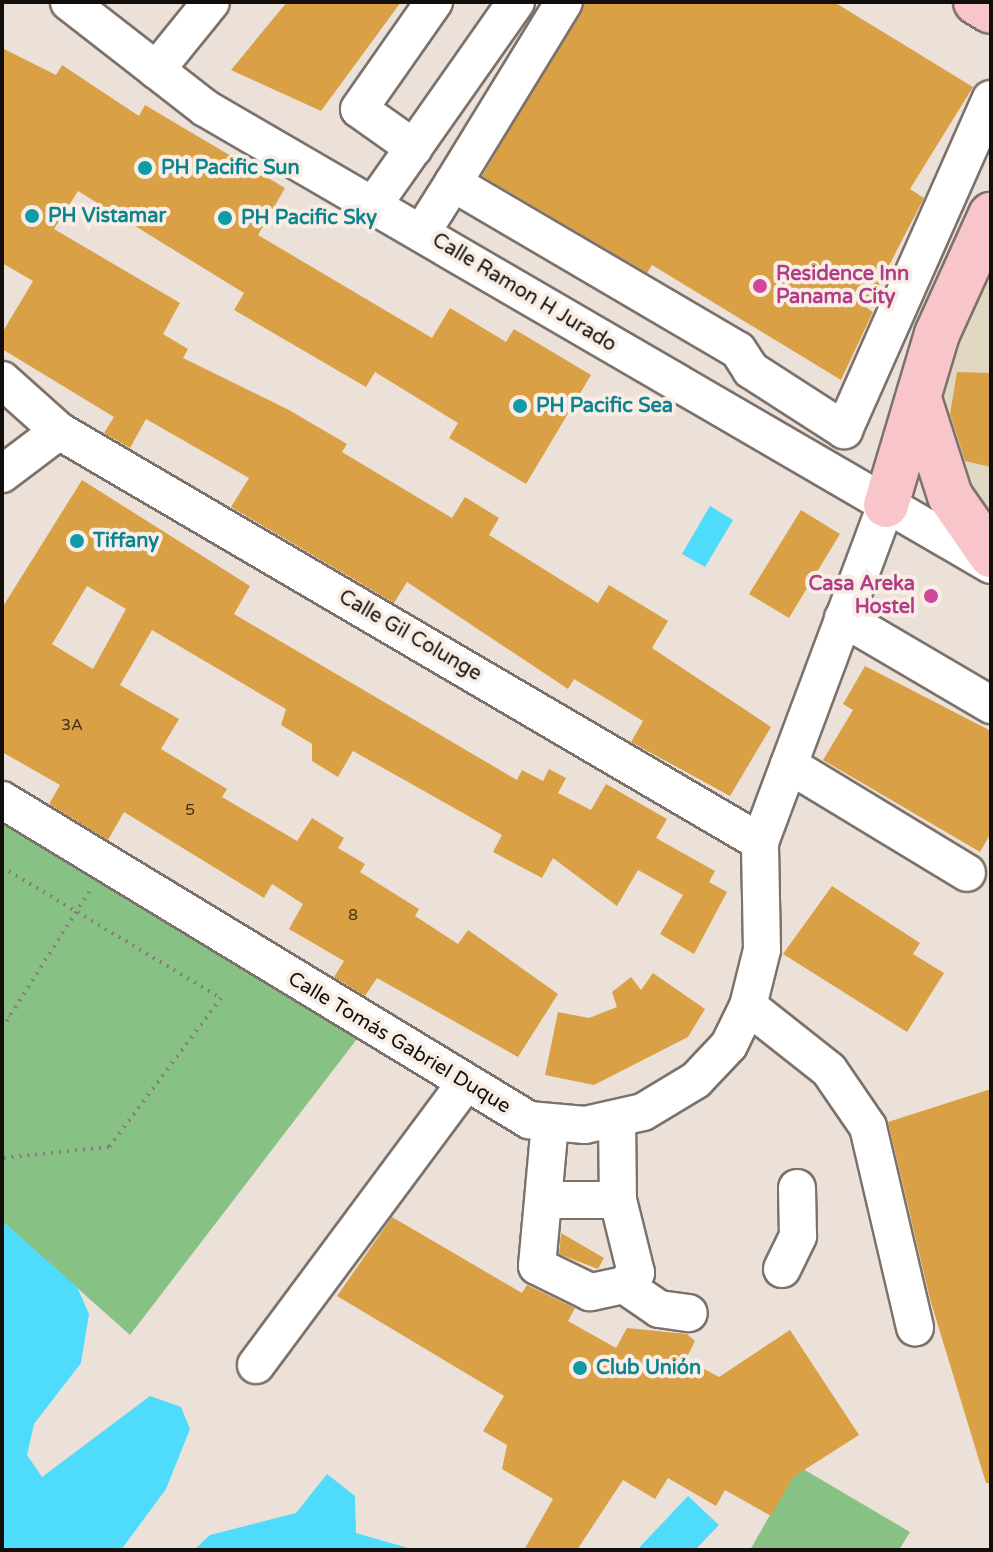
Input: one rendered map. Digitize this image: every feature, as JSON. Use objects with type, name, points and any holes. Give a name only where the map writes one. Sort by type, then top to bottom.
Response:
[{"type":"highway","points":[[976,2],[991,11]]},
{"type":"highway","points":[[886,505],[960,275],[991,215]]},
{"type":"highway","points":[[919,399],[950,496],[991,555]]},
{"type":"street","name":"Calle Ramon H Jurado","points":[[69,2],[205,108],[991,565]]},
{"type":"street","points":[[156,70],[211,2]]},
{"type":"street","points":[[414,148],[359,109],[434,2]]},
{"type":"street","points":[[374,204],[516,2]]},
{"type":"street","points":[[422,232],[564,2]]},
{"type":"street","points":[[751,370],[847,429],[991,99]]},
{"type":"street","points":[[453,183],[738,350],[751,370],[754,391],[741,421]]},
{"type":"street","name":"Calle Gil Colunge","points":[[2,380],[59,431],[760,842]]},
{"type":"street","points":[[2,474],[59,431]]},
{"type":"street","name":"Calle Tomás Gabriel Duque","points":[[2,800],[463,1086],[550,1124],[617,1120],[696,1080],[729,1045],[748,1006],[762,950],[760,842],[886,505]]},
{"type":"street","points":[[843,618],[991,705]]},
{"type":"street","points":[[789,765],[967,873]]},
{"type":"street","points":[[748,1006],[829,1070],[868,1127],[915,1328]]},
{"type":"street","points":[[256,1365],[463,1086]]},
{"type":"street","points":[[550,1124],[548,1200],[537,1266],[590,1292],[624,1285],[636,1273],[618,1200],[617,1120]]},
{"type":"street","points":[[782,1269],[798,1236],[797,1188]]},
{"type":"street","points":[[548,1200],[618,1200]]},
{"type":"street","points":[[624,1285],[659,1309],[689,1313]]},
{"type":"path","points":[[2,867],[78,909],[221,998],[109,1147],[2,1158]]},
{"type":"path","points":[[2,1028],[78,909]]},
{"type":"path","points":[[2,1011],[10,1016]]},
{"type":"shaded area","points":[[991,261],[991,521],[958,485],[938,425],[945,370]]},
{"type":"green space","points":[[2,821],[360,1035],[130,1335],[2,1221]]},
{"type":"green space","points":[[798,1466],[910,1532],[899,1550],[750,1550]]},
{"type":"water","points":[[710,506],[733,520],[705,567],[682,554]]},
{"type":"water","points":[[2,1221],[77,1287],[89,1314],[81,1363],[34,1424],[27,1455],[42,1477],[150,1396],[181,1407],[190,1429],[166,1489],[121,1550],[2,1550]]},
{"type":"water","points":[[327,1474],[355,1496],[356,1533],[415,1550],[194,1550],[210,1535],[296,1513]]},
{"type":"water","points":[[688,1496],[719,1525],[695,1550],[637,1550]]},
{"type":"building","points":[[287,2],[401,2],[321,111],[231,70]]},
{"type":"building","points":[[585,2],[834,2],[973,87],[910,189],[924,198],[867,308],[873,312],[841,380],[652,265],[647,273],[482,176]]},
{"type":"building","points":[[2,48],[56,75],[62,65],[139,116],[145,105],[285,188],[258,235],[432,338],[450,308],[506,342],[514,329],[591,375],[526,484],[449,438],[458,423],[375,372],[366,387],[234,310],[244,293],[78,191],[54,229],[180,303],[163,334],[188,349],[183,358],[289,410],[347,444],[342,452],[452,518],[465,497],[499,518],[489,535],[598,603],[609,585],[668,621],[652,648],[771,727],[730,796],[631,742],[643,721],[574,679],[568,689],[407,582],[394,603],[231,507],[249,478],[146,419],[130,448],[104,433],[114,417],[2,349],[2,333],[33,281],[2,263]]},
{"type":"building","points":[[957,372],[991,373],[991,467],[965,461],[950,414]]},
{"type":"building","points":[[82,480],[250,586],[234,614],[517,780],[522,770],[543,781],[549,769],[566,778],[558,793],[591,810],[606,784],[667,819],[656,838],[715,871],[709,882],[727,892],[694,954],[660,934],[683,895],[638,870],[617,906],[553,858],[542,878],[493,852],[502,835],[353,751],[338,777],[312,761],[312,744],[281,725],[286,709],[152,630],[120,685],[179,719],[161,749],[227,789],[222,797],[297,841],[312,818],[344,838],[338,848],[365,864],[360,872],[419,909],[415,916],[458,944],[468,930],[558,994],[518,1057],[377,978],[365,996],[334,977],[344,961],[289,929],[303,904],[272,884],[264,898],[124,812],[108,840],[49,804],[60,785],[2,752],[2,608]],"holes":[[[87,586],[126,609],[93,669],[52,644]]]},
{"type":"building","points":[[801,510],[840,534],[789,618],[749,594]]},
{"type":"building","points":[[865,666],[991,731],[991,833],[980,852],[823,760],[853,710],[843,704]]},
{"type":"building","points":[[832,886],[920,943],[913,954],[944,973],[907,1032],[783,954]]},
{"type":"building","points":[[653,973],[705,1009],[688,1037],[594,1085],[545,1075],[558,1012],[589,1018],[617,1007],[612,992],[631,977],[641,990]]},
{"type":"building","points":[[991,1089],[991,1483],[986,1483],[930,1299],[888,1122]]},
{"type":"building","name":"Club Unión","points":[[392,1217],[522,1293],[527,1285],[575,1308],[568,1321],[616,1348],[627,1328],[687,1334],[695,1341],[686,1359],[719,1377],[790,1330],[859,1435],[793,1477],[771,1516],[725,1490],[716,1506],[668,1478],[655,1499],[623,1480],[577,1550],[524,1550],[553,1499],[502,1469],[507,1445],[483,1431],[504,1396],[337,1296]]},
{"type":"building","points":[[561,1233],[604,1258],[598,1269],[559,1254]]},
{"type":"place","name":"PH Pacific Sun","points":[[145,168]]},
{"type":"place","name":"PH Vistamar","points":[[32,216]]},
{"type":"place","name":"PH Pacific Sky","points":[[225,218]]},
{"type":"place","name":"Residence Inn Panama City","points":[[760,286]]},
{"type":"place","name":"PH Pacific Sea","points":[[520,406]]},
{"type":"place","name":"Tiffany","points":[[77,541]]},
{"type":"place","name":"Casa Areka Hostel","points":[[931,596]]},
{"type":"place","name":"Club Unión","points":[[580,1368]]}]
